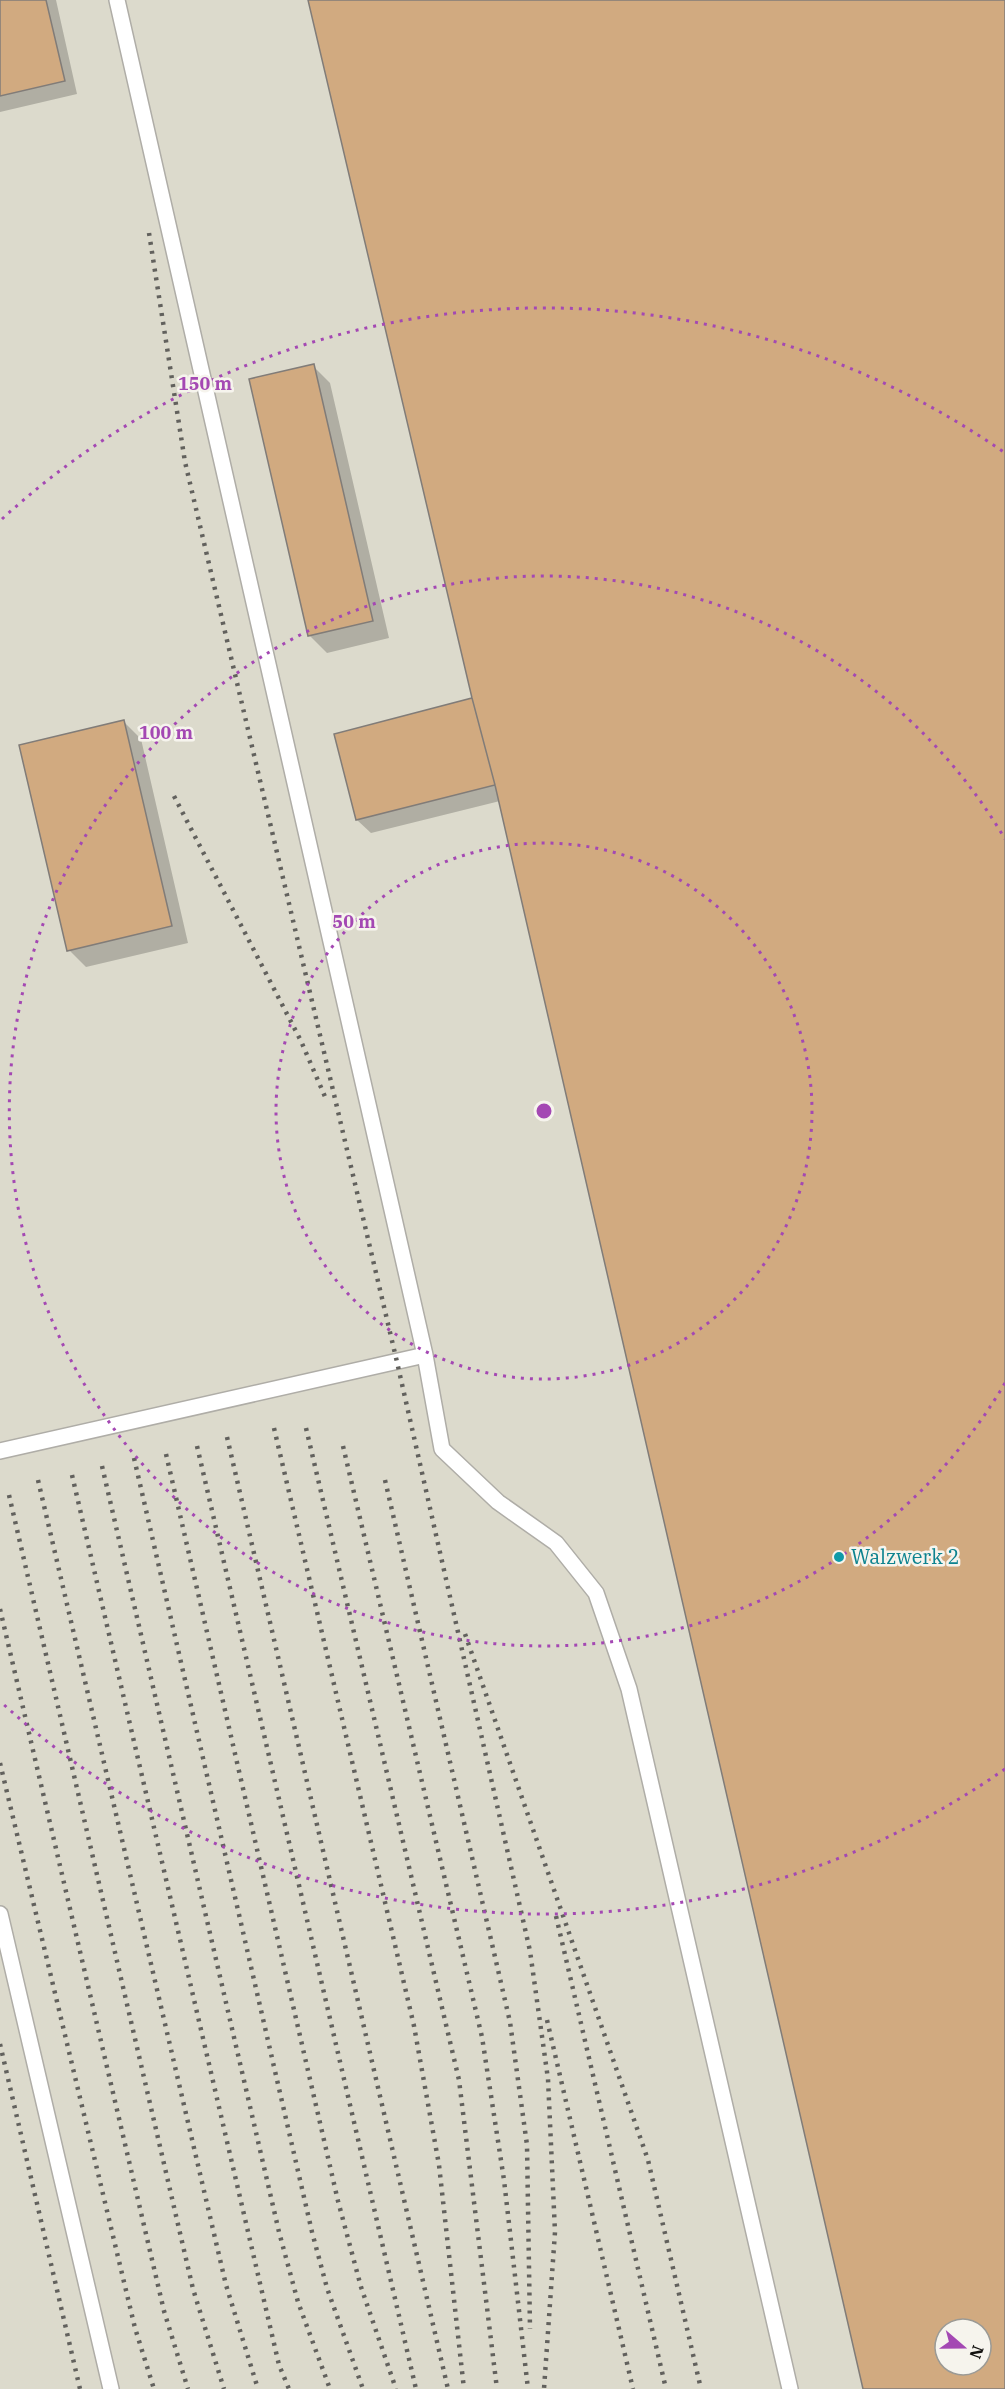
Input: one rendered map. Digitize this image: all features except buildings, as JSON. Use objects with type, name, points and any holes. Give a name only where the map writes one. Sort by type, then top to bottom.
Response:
[{"type":"lane","points":[[117,0],[425,1355],[442,1449],[498,1502],[556,1543],[596,1593],[629,1689],[790,2389]]},
{"type":"lane","points":[[0,1451],[425,1355]]},
{"type":"lane","points":[[0,1914],[111,2389]]},
{"type":"shaded area","points":[[0,0],[1005,0],[1005,2389],[0,2389]]},
{"type":"railway","points":[[149,233],[185,462],[397,1362],[530,1951],[548,2079],[555,2232],[544,2389]]},
{"type":"railway","points":[[174,796],[301,1041],[326,1099]]},
{"type":"railway","points":[[274,1428],[414,2026],[439,2165],[464,2389]]},
{"type":"railway","points":[[306,1428],[459,2080],[497,2389]]},
{"type":"railway","points":[[227,1437],[448,2389]]},
{"type":"railway","points":[[197,1446],[416,2389]]},
{"type":"railway","points":[[343,1446],[482,2037],[504,2180],[528,2389]]},
{"type":"railway","points":[[166,1454],[338,2201],[361,2287],[396,2389]]},
{"type":"railway","points":[[134,1458],[312,2232],[327,2288],[363,2389]]},
{"type":"railway","points":[[102,1466],[279,2232],[298,2302],[330,2389]]},
{"type":"railway","points":[[72,1475],[279,2365],[289,2389]]},
{"type":"railway","points":[[38,1480],[226,2285],[258,2389]]},
{"type":"railway","points":[[385,1480],[510,2022],[527,2145],[530,2329]]},
{"type":"railway","points":[[9,1495],[193,2289],[224,2389]]},
{"type":"railway","points":[[0,1609],[164,2311],[188,2389]]},
{"type":"railway","points":[[465,1634],[648,2160],[701,2389]]},
{"type":"railway","points":[[0,1763],[135,2328],[154,2389]]},
{"type":"railway","points":[[556,1916],[666,2389]]},
{"type":"railway","points":[[547,2020],[633,2389]]},
{"type":"railway","points":[[0,2044],[80,2389]]},
{"type":"place","name":"Walzwerk 2","points":[[839,1557]]}]
